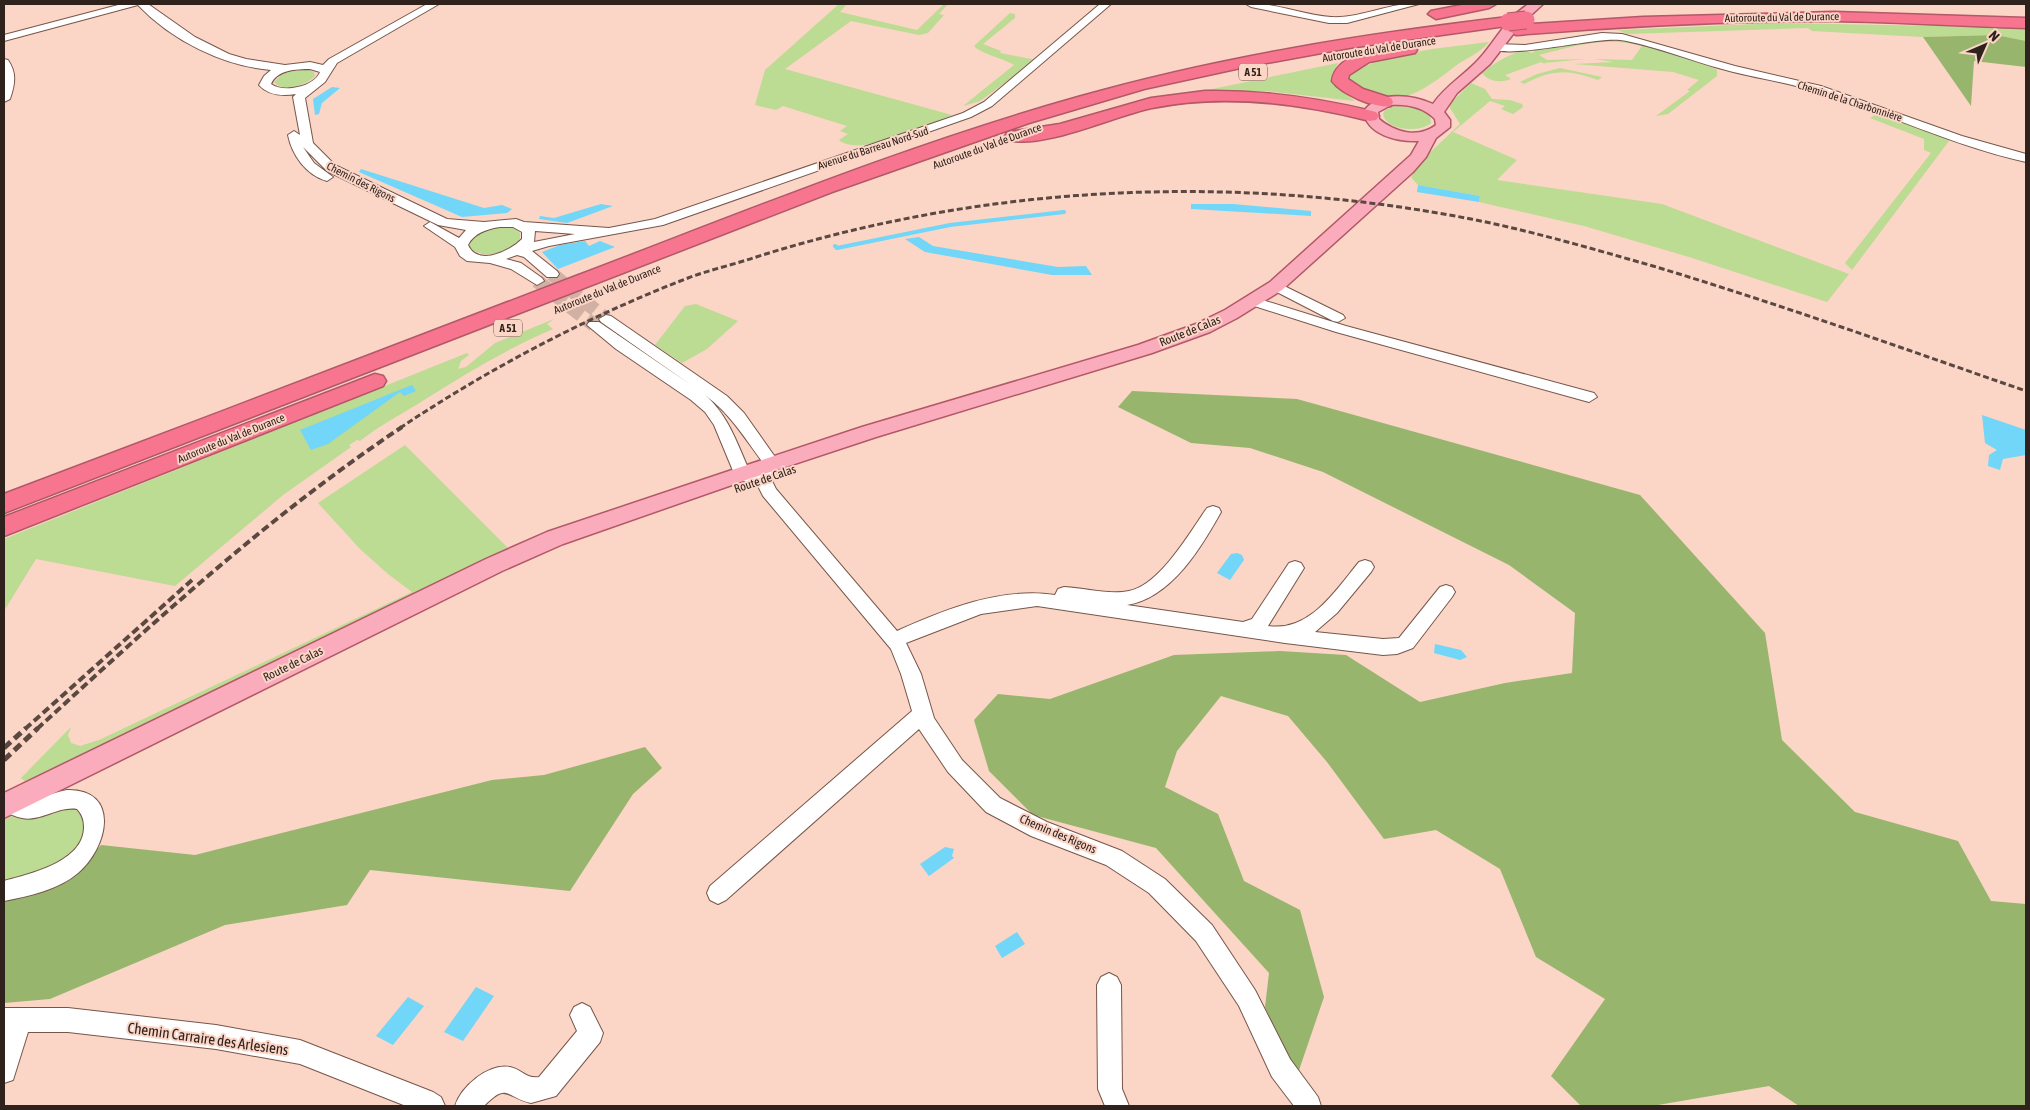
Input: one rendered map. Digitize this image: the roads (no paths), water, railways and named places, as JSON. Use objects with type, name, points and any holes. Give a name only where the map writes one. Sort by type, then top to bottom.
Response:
[{"type":"highway","points":[[1118,91],[1143,79],[1257,50],[1489,4]]},
{"type":"highway","points":[[1984,6],[2026,9]]},
{"type":"highway","name":"Autoroute du Val de Durance","points":[[4,527],[657,269],[1014,136],[1115,105],[1219,79],[1348,54],[1645,12],[1789,8],[2026,15]]},
{"type":"highway","name":"Autoroute du Val de Durance","points":[[4,504],[901,160],[1034,115],[1118,91],[1203,70],[1312,48],[1415,32],[1507,32],[1642,21],[1826,16],[2026,23]]},
{"type":"highway","points":[[1385,102],[1350,90],[1340,81],[1340,74],[1352,65],[1377,56],[1507,32]]},
{"type":"highway","points":[[1014,136],[1049,132],[1138,106],[1194,98],[1290,100],[1327,105],[1370,116]]},
{"type":"main road","points":[[1430,135],[1396,134],[1381,128],[1370,116],[1374,107],[1385,102],[1405,101],[1436,91],[1507,32],[1526,11],[1538,4]]},
{"type":"main road","points":[[1436,91],[1437,112]]},
{"type":"main road","points":[[1405,101],[1426,106],[1437,112]]},
{"type":"main road","name":"Route de Calas","points":[[585,527],[768,473],[939,412],[1174,339],[1203,328],[1253,302],[1276,286],[1364,208],[1398,175],[1407,170],[1418,157],[1430,135],[1438,132],[1444,125],[1444,120],[1437,112]]},
{"type":"main road","name":"Route de Calas","points":[[1396,134],[1409,147],[1408,156],[1398,175]]},
{"type":"main road","name":"Route de Calas","points":[[7,805],[529,548],[742,474],[768,473]]},
{"type":"street","points":[[4,38],[133,4]]},
{"type":"street","points":[[142,4],[192,41],[247,65],[287,68],[316,66],[324,70]]},
{"type":"street","points":[[301,66],[332,55],[424,4]]},
{"type":"street","points":[[266,79],[266,87],[283,91],[312,85],[322,79],[324,70],[337,58],[434,4]]},
{"type":"street","name":"Avenue du Barreau Nord-Sud","points":[[490,259],[547,242],[658,222],[967,115],[988,104],[1106,4]]},
{"type":"street","points":[[1251,4],[1329,20],[1347,20],[1414,4]]},
{"type":"street","name":"Chemin de la Charbonnière","points":[[1507,32],[1525,48],[1613,36],[1742,71],[1817,88],[1958,138],[2026,158]]},
{"type":"street","points":[[4,62],[9,70],[9,80],[4,99]]},
{"type":"street","points":[[247,65],[266,79]]},
{"type":"street","points":[[266,79],[287,68]]},
{"type":"street","name":"Chemin des Rigons","points":[[312,85],[298,97],[307,144],[320,160],[342,174],[443,222],[463,226],[484,226]]},
{"type":"street","name":"Chemin des Rigons","points":[[283,91],[288,99],[294,140],[305,162],[321,174],[446,234],[461,245],[462,250],[470,257],[490,259]]},
{"type":"street","name":"Avenue du Barreau Nord-Sud","points":[[484,226],[509,222],[524,226],[609,232]]},
{"type":"street","points":[[461,245],[468,234],[484,226]]},
{"type":"street","points":[[524,226],[530,235],[529,240],[518,250],[529,254],[552,274]]},
{"type":"street","points":[[490,259],[516,266],[537,281]]},
{"type":"street","points":[[1276,286],[1305,302],[1389,341]]},
{"type":"street","points":[[1253,302],[1589,397]]},
{"type":"street","name":"Chemin des Rigons","points":[[742,474],[721,424],[710,408],[696,396],[621,346],[600,322],[722,400],[738,417],[768,473],[769,492],[894,640],[912,674],[925,721],[956,766],[993,805],[1039,829],[1114,858],[1164,893],[1204,933],[1247,998],[1280,1068],[1309,1106]]},
{"type":"street","points":[[894,640],[947,617],[1017,600],[1056,593],[1122,598],[1141,595],[1164,579],[1213,512]]},
{"type":"street","points":[[1276,634],[1297,632],[1330,610],[1365,567]]},
{"type":"street","points":[[1245,629],[1259,624],[1295,568]]},
{"type":"street","points":[[1017,600],[1037,600],[1276,634],[1383,647],[1406,643],[1446,592]]},
{"type":"street","points":[[718,893],[923,713]]},
{"type":"street","points":[[4,891],[51,878],[67,870],[81,856],[94,838],[95,824],[90,809],[82,801],[65,800],[25,810],[7,805]]},
{"type":"street","points":[[1109,985],[1110,1089],[1117,1106]]},
{"type":"street","points":[[467,1106],[490,1083],[509,1079],[528,1091],[536,1092],[547,1087],[591,1033],[582,1015]]},
{"type":"street","points":[[4,1071],[12,1020]]},
{"type":"street","name":"Chemin Carraire des Arlesiens","points":[[12,1020],[68,1020],[216,1037],[300,1052],[424,1101],[432,1106]]},
{"type":"water","points":[[332,87],[340,88],[322,103],[319,114],[315,115],[313,99]]},
{"type":"water","points":[[361,169],[484,208],[502,205],[512,209],[507,213],[462,217],[359,172]]},
{"type":"water","points":[[1418,185],[1480,196],[1479,202],[1417,192]]},
{"type":"water","points":[[601,204],[613,206],[567,223],[539,219],[540,216],[554,218]]},
{"type":"water","points":[[1191,204],[1233,204],[1311,211],[1311,216],[1191,209]]},
{"type":"water","points":[[919,237],[933,246],[1058,267],[1086,266],[1092,275],[1052,275],[925,252],[905,239]]},
{"type":"water","points":[[585,241],[589,246],[600,241],[615,247],[558,269],[542,252],[560,245]]},
{"type":"water","points":[[412,385],[416,391],[404,396],[400,392],[328,444],[311,450],[300,430]]},
{"type":"water","points":[[1982,415],[2026,430],[2026,455],[2003,459],[2000,470],[1988,466],[1989,455],[1997,450],[1985,443]]},
{"type":"water","points":[[1237,553],[1242,555],[1244,560],[1230,580],[1217,573],[1231,554]]},
{"type":"water","points":[[1435,644],[1461,650],[1467,657],[1460,660],[1434,653]]},
{"type":"water","points":[[945,847],[954,849],[952,856],[954,858],[929,876],[920,864]]},
{"type":"water","points":[[1017,932],[1025,944],[1002,958],[995,946]]},
{"type":"water","points":[[476,987],[494,996],[463,1041],[444,1032]]},
{"type":"water","points":[[408,997],[424,1006],[393,1045],[376,1036]]},
{"type":"waterway","points":[[835,246],[837,248],[950,225],[1064,212]]},
{"type":"tunnel","points":[[552,274],[606,319]]},
{"type":"tunnel","points":[[537,281],[594,325]]},
{"type":"railway","points":[[400,428],[504,364],[540,345],[613,309],[696,275],[841,233],[929,214],[1019,201],[1109,194],[1200,192],[1291,195],[1381,204],[1471,219],[1540,235],[1653,266],[1840,327],[2026,391]]},
{"type":"railway","points":[[37,729],[169,610],[259,533],[353,461],[402,427]]},
{"type":"railway","points":[[25,729],[192,580]]},
{"type":"railway","points":[[4,748],[26,728]]},
{"type":"railway","points":[[4,760],[38,728]]}]
